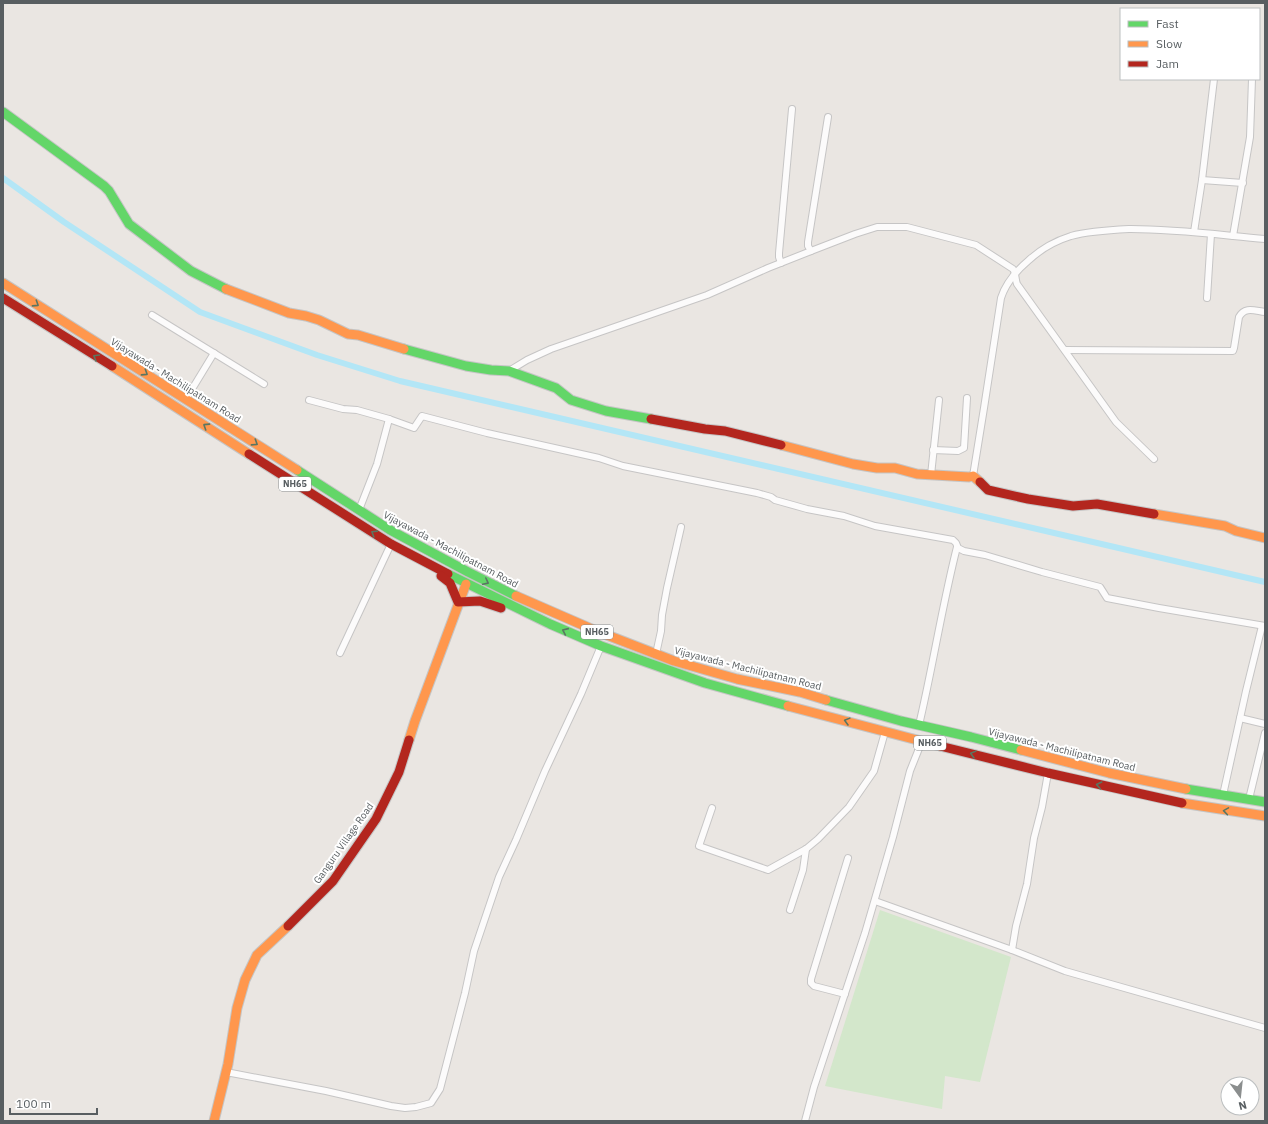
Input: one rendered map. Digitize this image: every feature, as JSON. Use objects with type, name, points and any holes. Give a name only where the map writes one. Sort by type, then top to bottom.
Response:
[{"type":"main road","points":[[3,112],[104,186],[109,191],[129,224],[191,271],[224,288],[289,313],[319,320],[348,334],[358,335],[466,366],[509,371],[556,388],[571,400],[606,411],[705,429],[725,431],[853,464],[877,468],[895,468],[917,474],[973,476],[988,490],[1028,499],[1073,506],[1097,504],[1106,505],[1225,526],[1236,531],[1265,538]]},
{"type":"main road","name":"Vijayawada - Machilipatnam Road","points":[[3,282],[378,523],[462,570],[510,594],[605,636],[673,661],[727,676],[784,690],[800,692],[920,725],[1109,773],[1265,802]]},
{"type":"main road","name":"Vijayawada - Machilipatnam Road","points":[[3,298],[391,544],[466,584],[550,624],[601,646],[705,683],[885,732],[922,740],[1048,773],[1186,804],[1265,816]]},
{"type":"main road","points":[[387,528],[397,539],[414,550],[463,576],[466,580],[466,584]]},
{"type":"main road","points":[[402,550],[420,564],[440,575],[450,584],[458,602],[481,600],[535,623],[544,625],[550,624]]},
{"type":"main road","name":"Ganguru Village Road","points":[[214,1121],[226,1072],[236,1014],[250,966],[257,955],[316,899],[332,881],[376,819],[399,772],[418,714],[458,602],[466,584]]},
{"type":"street","points":[[1194,232],[1214,80]]},
{"type":"street","points":[[1233,236],[1250,137],[1252,80]]},
{"type":"street","points":[[781,263],[779,253],[792,109]]},
{"type":"street","points":[[811,251],[808,246],[808,242],[828,117]]},
{"type":"street","points":[[1202,180],[1243,183]]},
{"type":"street","points":[[509,371],[527,360],[551,349],[708,295],[781,263],[855,234],[877,227],[907,227],[976,244],[1013,269],[1017,284],[1116,422],[1154,459]]},
{"type":"street","points":[[973,476],[1003,290],[1015,272],[1035,254],[1047,246],[1072,236],[1120,230],[1173,230],[1265,239]]},
{"type":"street","points":[[1207,298],[1211,234]]},
{"type":"street","points":[[1065,350],[1233,351],[1241,312],[1246,310],[1265,312]]},
{"type":"street","points":[[152,315],[264,384]]},
{"type":"street","points":[[186,399],[214,353]]},
{"type":"street","points":[[933,450],[958,451],[964,448],[967,398]]},
{"type":"street","points":[[309,400],[343,409],[357,410],[414,428],[422,416],[432,418],[487,433],[599,458],[622,466],[757,493],[807,509],[844,516],[875,526],[953,540],[957,547],[964,551],[985,555],[1100,587],[1107,598],[1263,626],[1223,795]]},
{"type":"street","points":[[931,475],[940,400]]},
{"type":"street","points":[[359,510],[377,464],[389,419]]},
{"type":"street","points":[[656,654],[670,574],[681,527]]},
{"type":"street","points":[[340,653],[391,544]]},
{"type":"street","points":[[920,725],[949,579],[957,547]]},
{"type":"street","points":[[226,1072],[326,1091],[391,1106],[405,1108],[431,1103],[440,1089],[465,993],[474,951],[499,877],[601,646]]},
{"type":"street","points":[[1240,718],[1265,724]]},
{"type":"street","points":[[712,808],[699,846],[768,870],[806,849],[835,823],[849,807],[874,771],[885,732]]},
{"type":"street","points":[[1249,799],[1265,733]]},
{"type":"street","points":[[806,1121],[814,1087],[875,901],[910,771],[922,740]]},
{"type":"street","points":[[1012,950],[1016,926],[1027,884],[1034,838],[1042,807],[1048,773]]},
{"type":"street","points":[[790,910],[803,870],[806,849]]},
{"type":"street","points":[[845,994],[817,987],[811,983],[811,979],[848,858]]},
{"type":"street","points":[[875,901],[1012,950],[1065,971],[1265,1028]]},
{"type":"green space","points":[[880,910],[1011,957],[980,1082],[945,1076],[942,1109],[825,1086]]},
{"type":"waterway","points":[[3,178],[64,222],[200,312],[317,355],[400,381],[1265,582]]},
{"type":"traffic: fast","points":[[3,112],[104,186],[109,191],[129,224],[191,271],[226,289]]},
{"type":"traffic: fast","points":[[404,349],[466,366],[509,371],[556,388],[571,400],[606,411],[651,419]]},
{"type":"traffic: fast","points":[[297,470],[390,530],[516,596]]},
{"type":"traffic: fast","points":[[448,574],[550,624],[601,646],[705,683],[788,706]]},
{"type":"traffic: fast","points":[[826,700],[901,721],[1021,750]]},
{"type":"traffic: fast","points":[[1186,789],[1265,802]]},
{"type":"traffic: slow","points":[[3,283],[297,470]]},
{"type":"traffic: slow","points":[[226,289],[289,313],[319,320],[348,334],[358,335],[404,349]]},
{"type":"traffic: slow","points":[[112,366],[249,454]]},
{"type":"traffic: slow","points":[[781,445],[853,464],[877,468],[895,468],[917,474],[973,476],[980,482]]},
{"type":"traffic: slow","points":[[1154,514],[1225,526],[1236,531],[1265,538]]},
{"type":"traffic: slow","points":[[409,740],[466,584]]},
{"type":"traffic: slow","points":[[516,596],[594,630],[674,661],[737,679],[800,692],[826,700]]},
{"type":"traffic: slow","points":[[788,706],[940,746]]},
{"type":"traffic: slow","points":[[1021,750],[1109,773],[1186,789]]},
{"type":"traffic: slow","points":[[1182,803],[1265,816]]},
{"type":"traffic: slow","points":[[214,1121],[228,1064],[237,1008],[245,980],[257,955],[288,926]]},
{"type":"traffic: jam","points":[[3,298],[112,366]]},
{"type":"traffic: jam","points":[[651,419],[705,429],[725,431],[781,445]]},
{"type":"traffic: jam","points":[[249,454],[391,544],[448,574]]},
{"type":"traffic: jam","points":[[980,482],[988,490],[1028,499],[1073,506],[1097,504],[1154,514]]},
{"type":"traffic: jam","points":[[441,576],[450,583],[458,602],[480,601],[501,608]]},
{"type":"traffic: jam","points":[[288,926],[333,881],[376,819],[399,772],[409,740]]},
{"type":"traffic: jam","points":[[940,746],[1048,773],[1182,803]]}]
